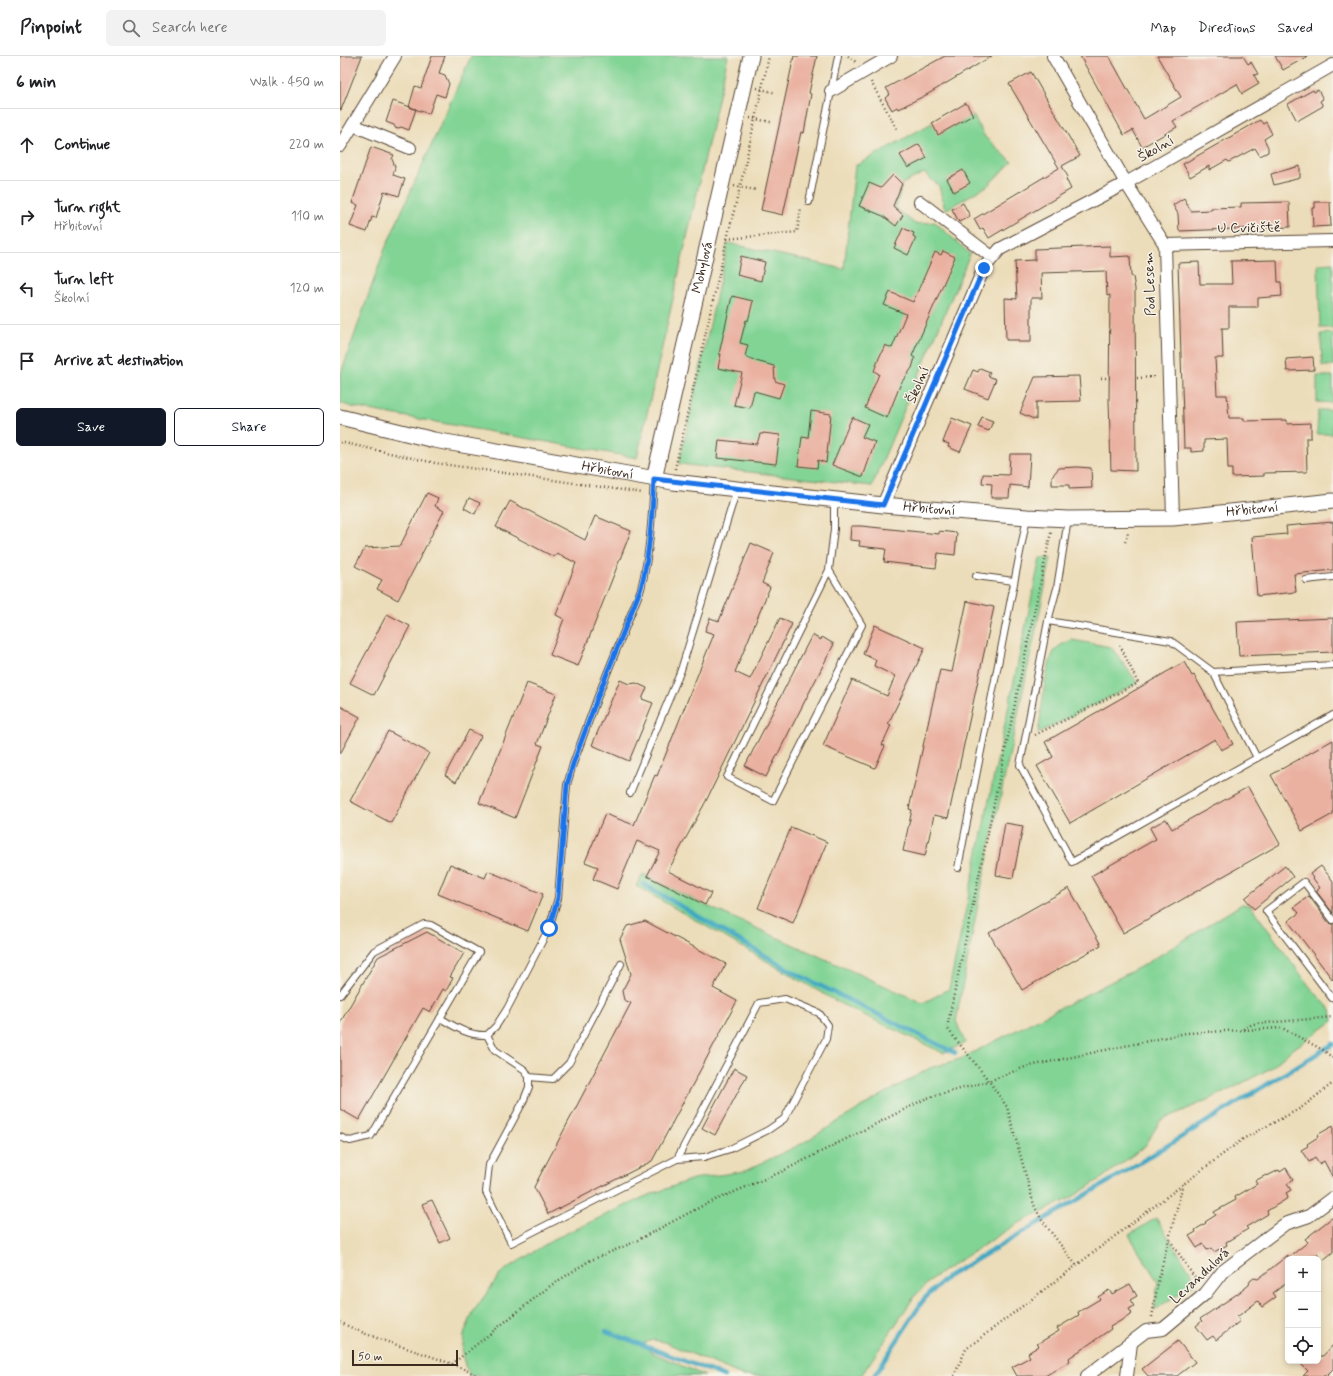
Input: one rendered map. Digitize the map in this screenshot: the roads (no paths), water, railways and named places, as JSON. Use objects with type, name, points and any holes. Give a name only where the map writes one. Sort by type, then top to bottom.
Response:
[{"type":"street","points":[[340,146],[395,56]]},
{"type":"street","name":"Mohylová","points":[[654,479],[751,56]]},
{"type":"street","points":[[831,91],[861,68],[891,56]]},
{"type":"street","name":"Pod Lesem","points":[[1053,56],[1126,183],[1165,245],[1172,518]]},
{"type":"street","name":"Školní","points":[[883,505],[984,268],[992,257],[1010,244],[1126,183],[1333,65]]},
{"type":"street","points":[[353,125],[410,148]]},
{"type":"street","points":[[920,202],[992,257]]},
{"type":"street","name":"U Cvičiště","points":[[1165,245],[1333,241]]},
{"type":"street","name":"Hřbitovní","points":[[340,417],[434,440],[654,479],[883,505],[1061,519],[1172,518],[1333,501]]},
{"type":"street","name":"Levandulová","points":[[1087,1376],[1146,1332],[1163,1329],[1205,1294],[1223,1271],[1285,1224],[1309,1216],[1333,1198]]},
{"type":"street","points":[[1127,1376],[1131,1343]]},
{"type":"lane","points":[[809,202],[838,56]]},
{"type":"lane","points":[[440,1018],[464,1032],[477,1036],[487,1035],[496,1026],[503,1015],[549,928],[558,898],[567,785],[573,764],[641,588],[646,570],[652,522],[654,479]]},
{"type":"lane","points":[[630,793],[681,670],[737,489]]},
{"type":"lane","points":[[829,570],[862,625],[773,801],[727,777],[829,570],[834,529],[834,500]]},
{"type":"lane","points":[[958,868],[1027,517]]},
{"type":"lane","points":[[1061,519],[1057,588],[1048,621],[1020,765],[1072,862],[1333,715]]},
{"type":"lane","points":[[976,576],[1014,581]]},
{"type":"lane","points":[[1306,580],[1333,577]]},
{"type":"lane","points":[[1048,621],[1171,641],[1213,672],[1257,758]]},
{"type":"lane","points":[[1213,672],[1333,665]]},
{"type":"lane","points":[[1332,998],[1266,911],[1304,882],[1333,920]]},
{"type":"lane","points":[[340,995],[374,951],[424,924],[431,925],[478,952],[371,1136],[350,1141],[340,1137]]},
{"type":"lane","points":[[529,1077],[553,1079],[569,1063],[621,964]]},
{"type":"lane","points":[[487,1035],[496,1050],[525,1070],[529,1077],[529,1087],[523,1102],[489,1165],[486,1192],[510,1243],[677,1159],[704,1157],[730,1149],[768,1130],[784,1119],[826,1039],[828,1025],[819,1013],[785,999],[759,1003],[677,1159]]},
{"type":"waterway","points":[[643,884],[795,973],[955,1053]]},
{"type":"waterway","points":[[874,1376],[924,1299],[947,1277],[1118,1176],[1333,1044]]},
{"type":"waterway","points":[[606,1331],[724,1376]]}]
